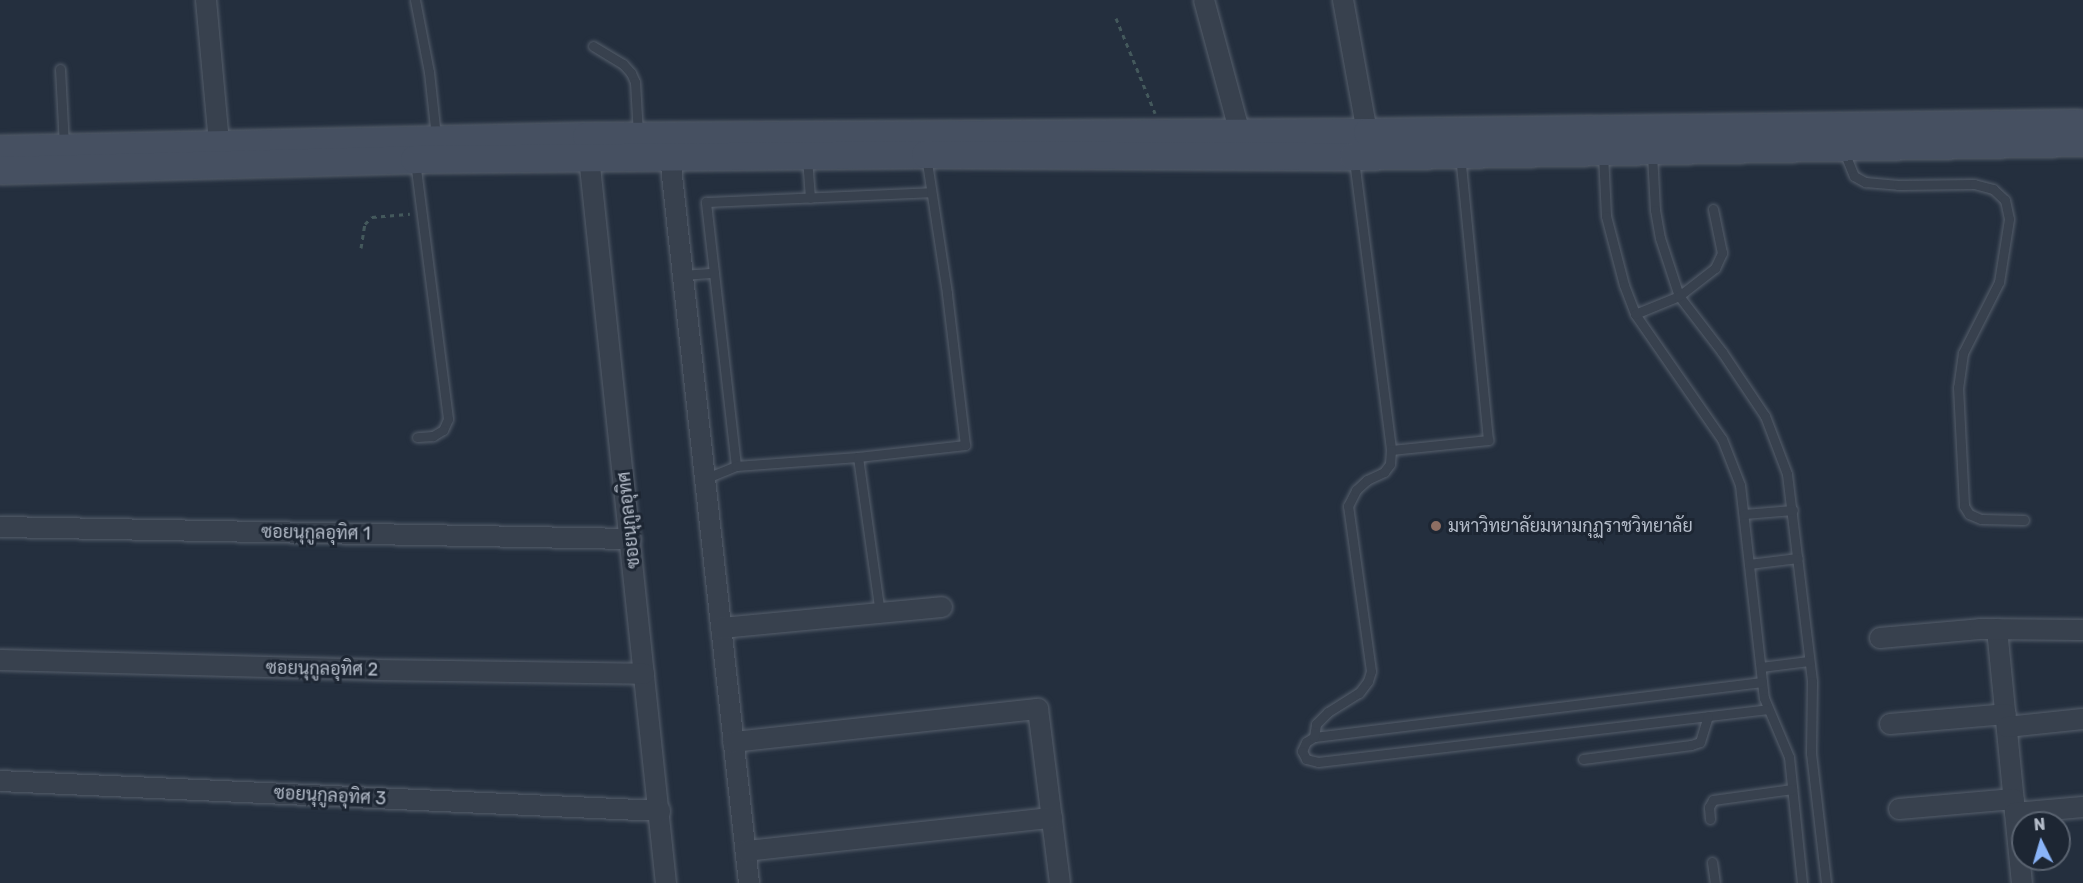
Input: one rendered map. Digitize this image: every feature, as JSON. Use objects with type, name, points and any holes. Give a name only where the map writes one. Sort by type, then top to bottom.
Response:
[{"type":"main road","points":[[0,170],[414,159],[589,157],[670,146],[1164,134],[1367,132],[1602,140],[2083,123]]},
{"type":"main road","points":[[0,149],[219,142],[638,136],[670,146],[807,155],[1353,156],[1460,153],[1602,140]]},
{"type":"main road","points":[[1651,139],[1842,147],[2083,142]]},
{"type":"street","points":[[206,0],[219,142]]},
{"type":"street","points":[[1204,0],[1240,133]]},
{"type":"street","points":[[1342,0],[1367,132]]},
{"type":"street","points":[[670,146],[682,275],[749,883]]},
{"type":"street","name":"ซอยนุกูลอุทิศ","points":[[589,157],[666,883]]},
{"type":"street","name":"ซอยนุกูลอุทิศ 1","points":[[0,527],[631,539]]},
{"type":"street","points":[[721,628],[942,607]]},
{"type":"street","points":[[1997,629],[2022,883]]},
{"type":"street","points":[[1880,638],[1997,629],[2083,630]]},
{"type":"street","name":"ซอยนุกูลอุทิศ 2","points":[[0,660],[373,670],[644,674]]},
{"type":"street","points":[[734,742],[1038,709],[1060,883]]},
{"type":"street","points":[[1890,724],[2083,719]]},
{"type":"street","name":"ซอยนุกูลอุทิศ 3","points":[[0,781],[660,812]]},
{"type":"street","points":[[1899,809],[2083,807]]},
{"type":"street","points":[[746,851],[1052,818]]},
{"type":"lane","points":[[415,0],[429,72],[436,138]]},
{"type":"lane","points":[[593,46],[623,63],[632,73],[635,82],[638,136]]},
{"type":"lane","points":[[60,69],[64,147]]},
{"type":"lane","points":[[1651,139],[1655,210],[1660,238],[1679,296],[1722,352],[1765,416],[1787,474],[1812,682],[1811,753],[1826,883]]},
{"type":"lane","points":[[1602,140],[1608,227],[1623,285],[1635,314],[1722,439],[1740,486],[1766,710],[1786,746],[1802,883]]},
{"type":"lane","points":[[1842,147],[1852,174],[1865,182],[1898,185],[1974,184],[1993,189],[2005,200],[2009,219],[1999,282],[1963,353],[1958,387],[1961,458],[1964,506],[1969,514],[1981,519],[2024,520]]},
{"type":"lane","points":[[1391,450],[1488,440],[1460,153]]},
{"type":"lane","points":[[704,478],[736,466],[858,458],[965,445],[947,293],[925,154]]},
{"type":"lane","points":[[807,155],[810,198]]},
{"type":"lane","points":[[1314,737],[1316,724],[1328,712],[1359,693],[1371,671],[1348,506],[1356,490],[1366,480],[1384,472],[1390,464],[1391,450],[1353,156]]},
{"type":"lane","points":[[414,159],[448,419],[443,430],[434,436],[417,437]]},
{"type":"lane","points":[[736,466],[706,202],[931,192]]},
{"type":"lane","points":[[1635,314],[1679,296],[1715,268],[1721,258],[1713,209]]},
{"type":"lane","points":[[682,275],[714,273]]},
{"type":"lane","points":[[858,458],[880,613]]},
{"type":"lane","points":[[1744,514],[1793,510]]},
{"type":"lane","points":[[1749,564],[1798,558]]},
{"type":"lane","points":[[1761,666],[1809,662]]},
{"type":"lane","points":[[1762,682],[1314,737],[1306,742],[1302,751],[1306,759],[1318,762],[1766,710]]},
{"type":"lane","points":[[1583,759],[1700,742],[1708,716]]},
{"type":"lane","points":[[1710,819],[1709,807],[1713,800],[1792,789]]},
{"type":"lane","points":[[1712,862],[1715,883]]},
{"type":"path","points":[[1116,18],[1164,134]]},
{"type":"path","points":[[361,248],[365,224],[372,217],[421,213]]},
{"type":"place","name":"มหาวิทยาลัยมหามกุฏราชวิทยาลัย","points":[[1436,526]]}]
